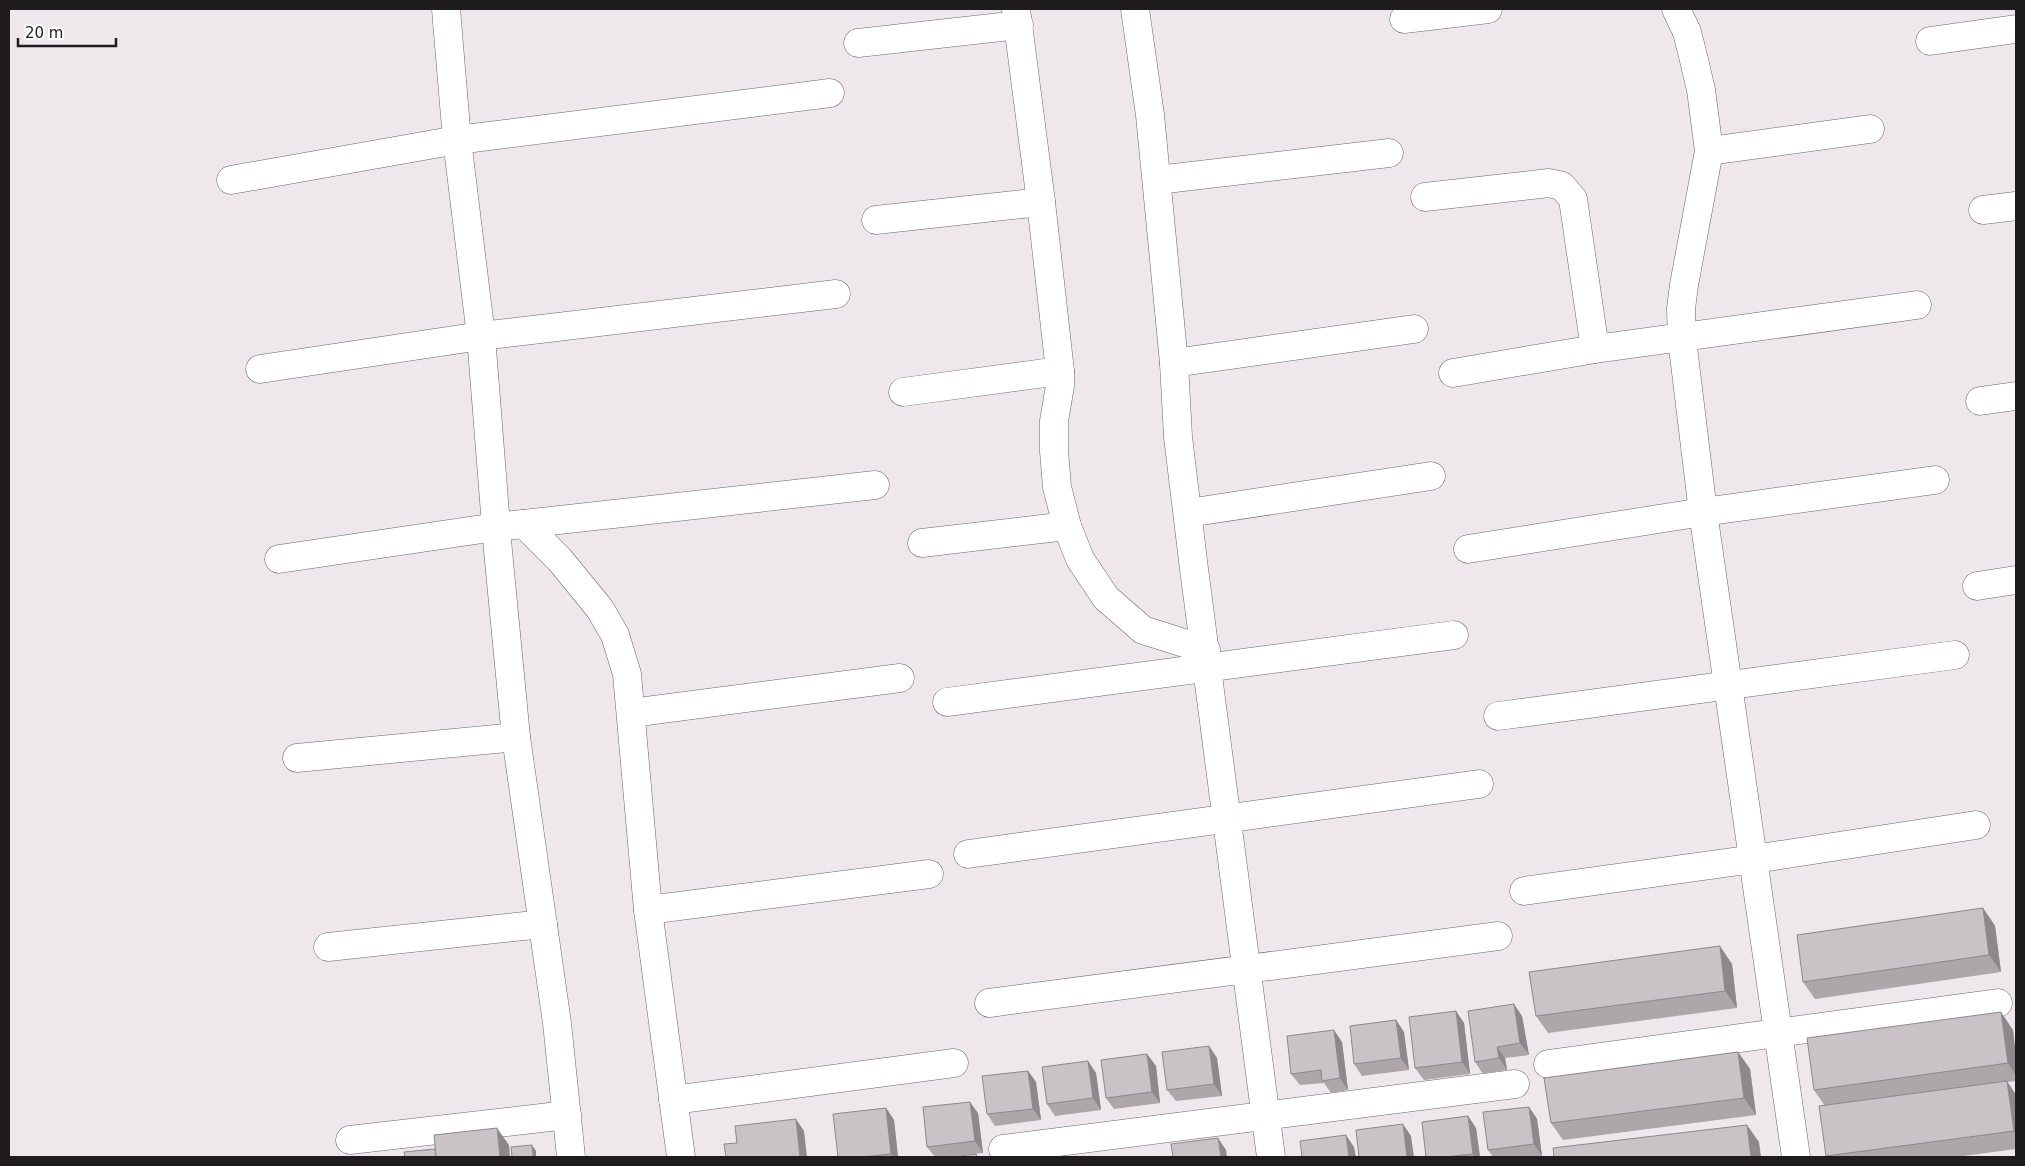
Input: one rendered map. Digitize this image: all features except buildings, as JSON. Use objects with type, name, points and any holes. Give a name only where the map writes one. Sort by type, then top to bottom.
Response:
[{"type":"street","points":[[446,9],[457,140],[481,336],[496,527],[516,738],[557,1023],[571,1157]]},
{"type":"street","points":[[1135,9],[1157,180],[1174,363],[1178,437],[1271,1157]]},
{"type":"street","points":[[1404,19],[1488,9]]},
{"type":"street","points":[[1676,9],[1687,32],[1699,83],[1709,151],[1684,285],[1681,309],[1682,339],[1703,512],[1796,1157]]},
{"type":"street","points":[[858,43],[1018,17],[1060,371],[1060,386],[1054,421],[1054,451],[1057,487],[1067,526],[1080,559],[1106,598],[1143,630],[1207,659]]},
{"type":"street","points":[[1930,41],[2016,29]]},
{"type":"street","points":[[230,180],[457,140],[830,93]]},
{"type":"street","points":[[1709,151],[1870,129]]},
{"type":"street","points":[[1157,180],[1389,153]]},
{"type":"street","points":[[1425,197],[1549,183],[1562,186],[1573,199],[1596,349]]},
{"type":"street","points":[[876,220],[1041,202]]},
{"type":"street","points":[[1983,210],[2016,206]]},
{"type":"street","points":[[260,369],[481,336],[836,294]]},
{"type":"street","points":[[1453,373],[1596,349],[1682,339],[1917,305]]},
{"type":"street","points":[[1174,363],[1414,329]]},
{"type":"street","points":[[903,392],[1060,371]]},
{"type":"street","points":[[1980,401],[2016,396]]},
{"type":"street","points":[[1188,513],[1431,476]]},
{"type":"street","points":[[1468,550],[1703,512],[1935,480]]},
{"type":"street","points":[[279,559],[496,527],[876,485]]},
{"type":"street","points":[[524,524],[560,560],[600,609],[615,635],[627,674],[648,910],[681,1157]]},
{"type":"street","points":[[922,543],[1067,526]]},
{"type":"street","points":[[1977,586],[2016,580]]},
{"type":"street","points":[[946,702],[1207,659],[1454,634]]},
{"type":"street","points":[[1498,716],[1955,654]]},
{"type":"street","points":[[631,713],[900,678]]},
{"type":"street","points":[[297,758],[516,738]]},
{"type":"street","points":[[968,854],[1479,784]]},
{"type":"street","points":[[1524,892],[1976,825]]},
{"type":"street","points":[[648,910],[929,874]]},
{"type":"street","points":[[328,947],[543,924]]},
{"type":"street","points":[[989,1002],[1498,936]]},
{"type":"street","points":[[1548,1064],[1998,1003]]},
{"type":"street","points":[[674,1100],[954,1063]]},
{"type":"street","points":[[1003,1149],[1515,1084]]},
{"type":"street","points":[[350,1140],[567,1115]]}]
